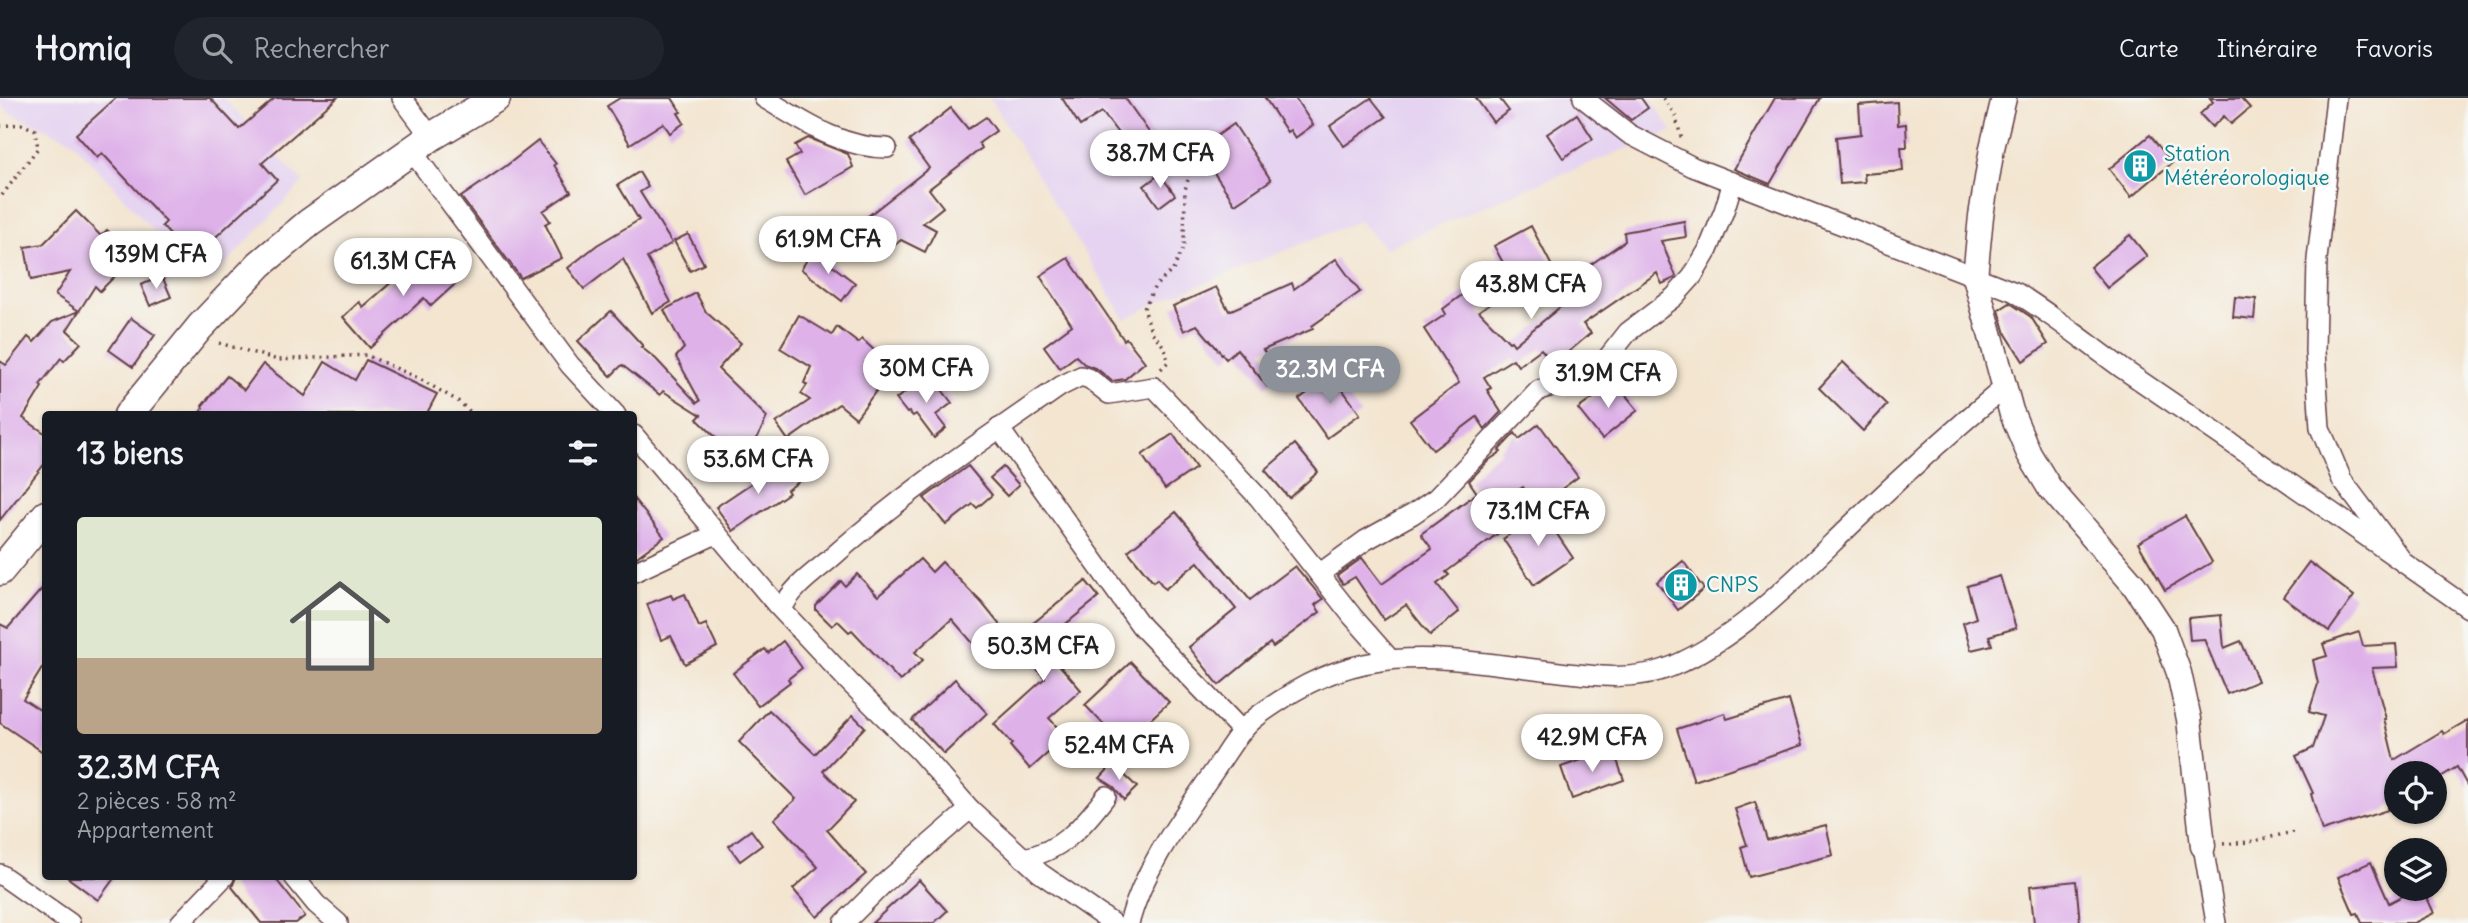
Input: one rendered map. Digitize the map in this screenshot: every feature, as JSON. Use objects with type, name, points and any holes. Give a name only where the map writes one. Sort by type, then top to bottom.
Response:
[{"type":"main road","points":[[131,411],[200,327],[260,264],[309,223],[421,144],[496,98]]},
{"type":"main road","points":[[0,571],[42,520]]},
{"type":"street","points":[[402,98],[421,144],[570,365],[612,411]]},
{"type":"street","points":[[764,98],[810,125],[850,144],[887,148]]},
{"type":"street","points":[[1583,98],[1629,134],[1693,167],[2015,292],[2042,308],[2107,358],[2183,408],[2468,608]]},
{"type":"street","points":[[2004,98],[1992,148],[1975,277],[2011,411],[2029,454],[2049,487],[2134,585],[2163,629],[2179,673],[2189,719],[2203,846],[2216,923]]},
{"type":"street","points":[[2336,98],[2317,259],[2315,351],[2320,428],[2342,480],[2404,563]]},
{"type":"street","points":[[1319,574],[1366,540],[1436,498],[1539,390],[1590,376],[1598,370],[1628,332],[1674,297],[1692,276],[1707,250],[1733,182]]},
{"type":"street","points":[[782,610],[786,600],[852,539],[915,489],[999,428],[1061,386],[1081,376],[1090,379],[1109,394],[1154,387],[1259,498],[1390,659]]},
{"type":"street","points":[[1129,923],[1137,896],[1148,873],[1174,829],[1242,731],[1258,716],[1297,689],[1360,663],[1390,659],[1466,661],[1601,677],[1639,674],[1671,667],[1705,650],[1777,596],[1944,438],[2006,386]]},
{"type":"street","points":[[999,428],[1141,626],[1242,731]]},
{"type":"street","points":[[637,439],[782,610],[850,683],[919,751],[970,809],[1040,873],[1112,923]]},
{"type":"street","points":[[637,571],[716,534]]},
{"type":"street","points":[[1023,858],[1060,845],[1086,823],[1106,796]]},
{"type":"street","points":[[844,923],[882,885],[970,809]]},
{"type":"street","points":[[0,874],[70,923]]},
{"type":"street","points":[[180,923],[221,880]]},
{"type":"street","points":[[296,880],[316,904],[338,923]]},
{"type":"path","points":[[1663,98],[1675,115],[1693,167]]},
{"type":"path","points":[[0,126],[21,124],[35,131],[38,148],[0,198]]},
{"type":"path","points":[[1154,387],[1155,377],[1168,362],[1165,348],[1151,331],[1144,308],[1155,286],[1172,270],[1184,247],[1185,190],[1195,155]]},
{"type":"path","points":[[200,327],[219,342],[278,360],[366,355],[418,378],[458,401],[469,411]]},
{"type":"path","points":[[2203,846],[2249,842],[2293,832]]},
{"type":"shaded area","points":[[0,98],[224,98],[303,182],[208,283],[160,238],[71,140],[9,113],[0,103]]},
{"type":"shaded area","points":[[990,98],[1650,98],[1672,131],[1385,248],[1359,221],[1162,300],[1125,319]]},
{"type":"building","points":[[116,98],[210,98],[239,129],[275,98],[337,98],[262,163],[277,180],[192,259],[162,226],[166,222],[102,153],[97,158],[76,134]]},
{"type":"building","points":[[620,98],[672,98],[684,123],[670,133],[663,123],[630,144],[607,106]]},
{"type":"building","points":[[1062,98],[1125,98],[1153,138],[1133,153],[1102,112],[1080,126]]},
{"type":"building","points":[[1265,98],[1295,98],[1313,125],[1295,138],[1290,130],[1287,132]]},
{"type":"building","points":[[1371,98],[1386,117],[1344,146],[1330,126]]},
{"type":"building","points":[[1476,98],[1499,98],[1509,111],[1493,122]]},
{"type":"building","points":[[1605,98],[1641,98],[1648,108],[1631,120]]},
{"type":"building","points":[[1775,98],[1820,98],[1770,184],[1734,169]]},
{"type":"building","points":[[2210,98],[2244,98],[2242,99],[2250,108],[2231,124],[2224,116],[2212,127],[2200,114],[2213,102]]},
{"type":"building","points":[[1897,102],[1898,125],[1906,124],[1907,147],[1901,147],[1903,171],[1864,174],[1865,182],[1840,184],[1836,137],[1861,134],[1859,105]]},
{"type":"building","points":[[951,108],[968,129],[986,117],[996,131],[979,143],[982,148],[929,189],[943,207],[923,223],[936,230],[925,252],[901,240],[891,248],[867,217],[929,168],[909,141]]},
{"type":"building","points":[[1577,114],[1593,139],[1563,158],[1547,134]]},
{"type":"building","points":[[1234,124],[1271,180],[1235,204],[1198,149]]},
{"type":"building","name":"Station Météréorologique","points":[[2150,135],[2172,163],[2131,197],[2109,169]]},
{"type":"building","points":[[808,138],[848,154],[853,167],[805,195],[786,162],[800,154],[795,145]]},
{"type":"building","points":[[538,141],[556,164],[554,165],[571,192],[543,211],[550,221],[545,224],[562,258],[521,278],[461,197]]},
{"type":"building","points":[[639,172],[648,187],[640,192],[672,243],[647,258],[671,302],[652,313],[623,259],[584,289],[568,268],[597,245],[639,220],[618,185]]},
{"type":"building","points":[[1160,174],[1175,195],[1159,207],[1144,186]]},
{"type":"building","points":[[76,211],[101,236],[107,230],[134,257],[100,291],[95,286],[67,330],[81,343],[64,361],[61,358],[40,385],[42,387],[23,418],[42,431],[42,467],[0,520],[0,361],[6,365],[28,337],[34,342],[52,322],[79,311],[55,295],[70,272],[31,280],[25,247],[43,244]]},
{"type":"building","points":[[1684,221],[1686,237],[1661,241],[1675,278],[1662,284],[1657,273],[1583,324],[1591,333],[1554,364],[1541,349],[1518,366],[1513,359],[1484,377],[1491,388],[1487,390],[1501,412],[1485,429],[1477,417],[1433,450],[1410,420],[1459,383],[1424,329],[1446,314],[1443,309],[1466,292],[1471,299],[1508,272],[1494,246],[1531,226],[1555,272],[1517,291],[1515,286],[1479,311],[1514,345],[1577,293],[1568,280],[1625,241],[1624,232]]},
{"type":"building","points":[[688,234],[704,264],[690,271],[674,241]]},
{"type":"building","points":[[2130,235],[2147,256],[2107,288],[2090,267]]},
{"type":"building","points":[[442,251],[464,276],[431,306],[424,298],[370,348],[343,317],[359,302],[363,307],[417,260],[423,268]]},
{"type":"building","points":[[813,251],[855,283],[842,301],[801,269]]},
{"type":"building","points":[[1068,258],[1124,340],[1126,338],[1145,362],[1125,379],[1112,381],[1076,356],[1060,368],[1044,346],[1072,325],[1040,276]]},
{"type":"building","points":[[1336,259],[1360,292],[1312,326],[1313,329],[1263,350],[1282,374],[1267,386],[1237,349],[1226,359],[1197,325],[1184,331],[1173,306],[1216,287],[1229,311],[1292,283],[1294,289]]},
{"type":"building","points":[[162,276],[171,297],[150,306],[141,285]]},
{"type":"building","points":[[696,293],[706,312],[741,343],[718,369],[767,417],[750,454],[735,448],[731,452],[697,419],[701,415],[663,391],[660,395],[622,365],[611,376],[578,341],[611,311],[643,346],[641,347],[656,359],[697,403],[700,401],[676,357],[684,348],[664,310]]},
{"type":"building","points":[[2235,297],[2256,299],[2254,319],[2233,317]]},
{"type":"building","points":[[2010,303],[2031,317],[2048,344],[2023,361],[2006,334],[1999,310]]},
{"type":"building","points":[[799,315],[832,335],[837,327],[858,343],[862,339],[875,351],[873,353],[893,368],[856,418],[839,404],[788,440],[776,423],[810,400],[801,394],[807,385],[804,383],[811,367],[780,348]]},
{"type":"building","points":[[131,318],[155,335],[133,367],[109,350]]},
{"type":"building","points":[[366,360],[437,394],[428,411],[201,411],[227,376],[244,390],[263,364],[305,396],[325,362],[355,380]]},
{"type":"building","points":[[1843,362],[1887,405],[1863,431],[1819,388]]},
{"type":"building","points":[[1332,375],[1360,414],[1327,438],[1299,399]]},
{"type":"building","points":[[933,378],[952,403],[936,415],[946,428],[934,438],[916,414],[913,416],[907,413],[896,399],[921,380],[925,385]]},
{"type":"building","points":[[1615,382],[1638,410],[1602,439],[1578,409]]},
{"type":"building","points":[[1539,424],[1578,477],[1537,507],[1523,487],[1485,512],[1500,532],[1446,572],[1449,575],[1437,584],[1459,612],[1430,635],[1406,605],[1384,620],[1355,577],[1343,584],[1337,576],[1362,558],[1382,584],[1432,549],[1421,534],[1477,493],[1469,481],[1489,460],[1501,452],[1499,450],[1515,433],[1519,439]]},
{"type":"building","points":[[1173,434],[1196,468],[1165,489],[1142,455]]},
{"type":"building","points":[[1295,444],[1318,472],[1289,498],[1265,470]]},
{"type":"building","points":[[786,460],[800,481],[787,490],[789,493],[733,531],[716,507]]},
{"type":"building","points":[[968,466],[992,495],[977,508],[973,504],[946,525],[924,498]]},
{"type":"building","points":[[1003,467],[1019,485],[1007,496],[990,478]]},
{"type":"building","points":[[637,503],[664,537],[637,557]]},
{"type":"building","points":[[1176,512],[1250,600],[1295,566],[1323,599],[1315,605],[1320,612],[1273,647],[1270,643],[1219,685],[1189,647],[1236,609],[1198,562],[1165,589],[1157,579],[1153,582],[1128,551]]},
{"type":"building","points":[[1542,512],[1573,558],[1534,585],[1503,539]]},
{"type":"building","points":[[2185,516],[2212,562],[2165,590],[2138,543]]},
{"type":"building","points":[[920,559],[932,572],[942,562],[982,603],[1008,635],[988,651],[983,644],[977,648],[952,619],[915,652],[923,660],[900,681],[852,630],[849,632],[838,621],[832,626],[816,610],[816,606],[841,581],[845,586],[857,574],[878,596]]},
{"type":"building","name":"CNPS","points":[[1683,561],[1704,589],[1678,610],[1657,582]]},
{"type":"building","points":[[2309,562],[2354,596],[2329,631],[2283,597]]},
{"type":"building","points":[[2000,576],[2016,628],[1989,636],[1992,645],[1971,650],[1963,623],[1976,618],[1967,586]]},
{"type":"building","points":[[1086,581],[1099,597],[1041,644],[1081,690],[1049,718],[1066,737],[1030,769],[994,724],[1045,678],[1010,638],[1025,625],[1027,628]]},
{"type":"building","points":[[42,589],[42,668],[23,699],[42,711],[42,751],[0,723],[0,624],[8,628]]},
{"type":"building","points":[[685,594],[699,627],[706,624],[717,647],[685,664],[671,636],[661,640],[647,604],[671,595],[673,599]]},
{"type":"building","points":[[2221,615],[2224,648],[2241,641],[2258,681],[2227,694],[2204,639],[2190,640],[2188,618]]},
{"type":"building","points":[[2359,632],[2363,646],[2396,644],[2398,667],[2372,668],[2394,760],[2442,731],[2444,734],[2468,720],[2468,787],[2457,767],[2447,773],[2447,761],[2384,761],[2384,811],[2322,831],[2311,794],[2313,793],[2296,756],[2313,748],[2324,716],[2309,712],[2318,684],[2313,660],[2327,656],[2323,644]]},
{"type":"building","points":[[783,641],[802,668],[788,679],[790,682],[758,706],[733,673],[765,649],[768,653]]},
{"type":"building","points":[[1131,662],[1169,702],[1123,745],[1085,705]]},
{"type":"building","points":[[955,679],[987,713],[944,754],[912,720]]},
{"type":"building","points":[[1789,700],[1802,745],[1694,781],[1677,729],[1725,713],[1727,719]]},
{"type":"building","points":[[769,710],[815,754],[853,715],[865,727],[823,771],[854,802],[827,830],[866,874],[817,917],[793,889],[818,867],[774,819],[796,799],[739,742]]},
{"type":"building","points":[[1613,749],[1624,780],[1572,799],[1561,767]]},
{"type":"building","points":[[1113,764],[1137,787],[1124,800],[1114,787],[1100,778]]},
{"type":"building","points":[[1755,802],[1767,840],[1826,825],[1833,855],[1749,877],[1741,847],[1747,845],[1735,809]]},
{"type":"building","points":[[751,830],[762,845],[740,861],[729,846]]},
{"type":"building","points":[[2371,862],[2384,892],[2384,901],[2428,901],[2434,913],[2414,923],[2362,923],[2358,913],[2354,914],[2338,877]]},
{"type":"building","points":[[71,880],[113,880],[98,900]]},
{"type":"building","points":[[235,880],[276,880],[305,916],[296,923],[261,923],[232,887]]},
{"type":"building","points":[[919,880],[947,911],[934,923],[872,923]]},
{"type":"building","points":[[2076,881],[2080,923],[2034,923],[2030,886]]},
{"type":"place","name":"Station Météréorologique","points":[[2140,166]]},
{"type":"place","name":"CNPS","points":[[1681,585]]}]
